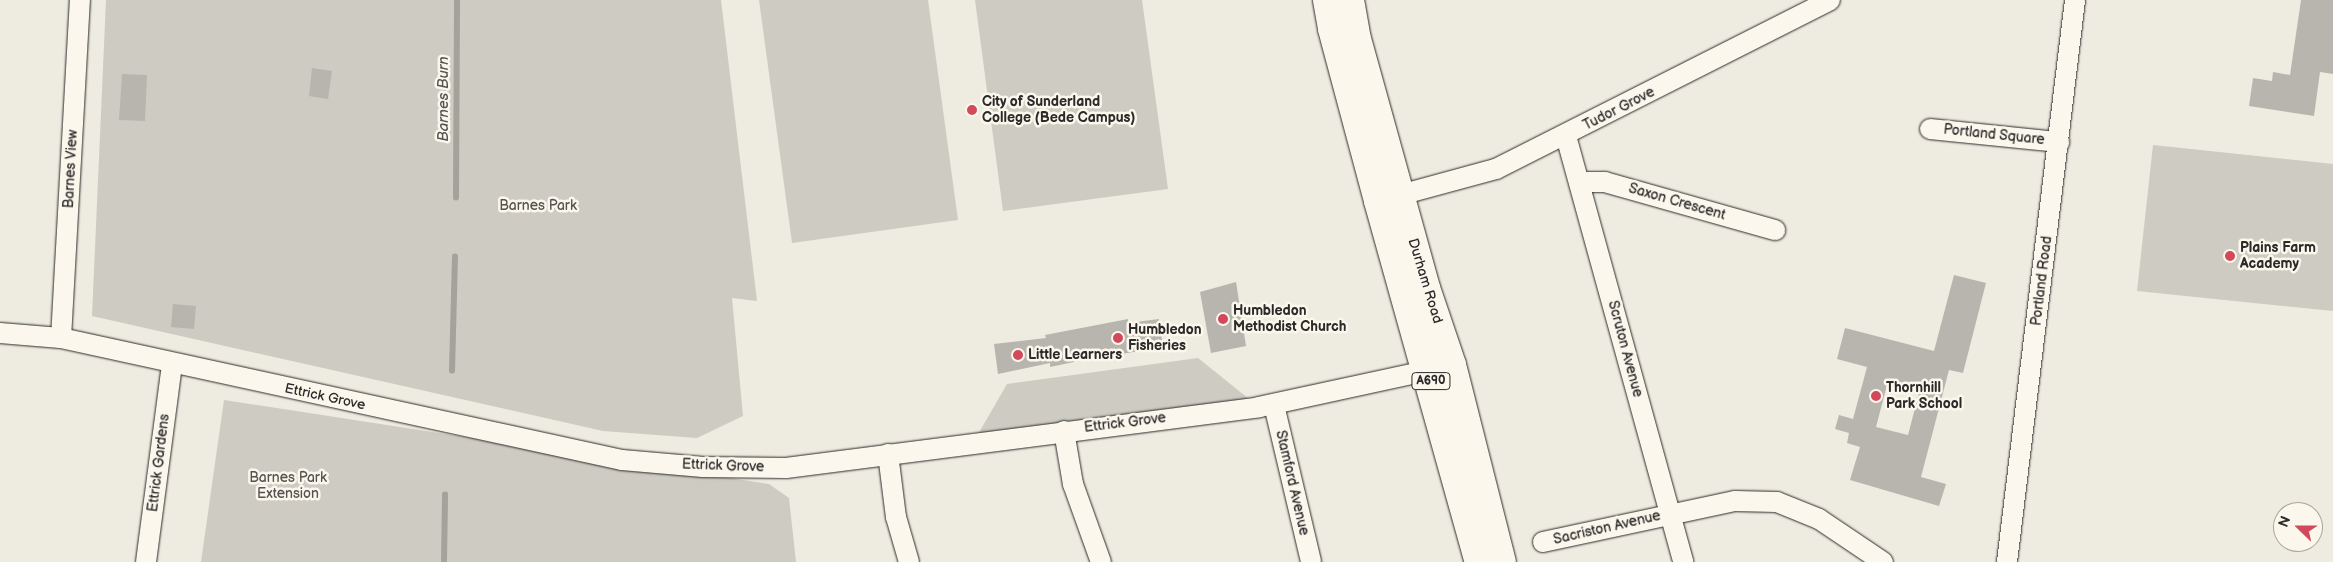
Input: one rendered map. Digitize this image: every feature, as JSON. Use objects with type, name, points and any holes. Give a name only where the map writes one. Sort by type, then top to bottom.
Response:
[{"type":"highway","name":"Durham Road","points":[[1327,0],[1332,29],[1389,198],[1426,288],[1479,562]]},
{"type":"highway","name":"Durham Road","points":[[1350,0],[1356,39],[1389,198]]},
{"type":"highway","name":"Durham Road","points":[[1440,368],[1502,562]]},
{"type":"street","name":"Barnes View","points":[[61,338],[80,0]]},
{"type":"street","name":"Tudor Grove","points":[[1389,198],[1496,170],[1830,0]]},
{"type":"street","name":"Portland Road","points":[[2007,562],[2075,0]]},
{"type":"street","name":"Portland Square","points":[[1930,129],[2059,142]]},
{"type":"street","name":"Scruton Avenue","points":[[1566,136],[1683,562]]},
{"type":"street","name":"Saxon Crescent","points":[[1579,182],[1605,182],[1775,230]]},
{"type":"street","name":"Ettrick Grove","points":[[0,333],[61,338],[172,364],[622,460],[703,467],[786,468],[1274,405],[1440,368]]},
{"type":"street","name":"Ettrick Gardens","points":[[146,562],[172,364]]},
{"type":"street","name":"Stamford Avenue","points":[[1274,405],[1311,562]]},
{"type":"street","points":[[1064,431],[1073,484],[1101,562]]},
{"type":"street","points":[[888,454],[896,517],[909,562]]},
{"type":"street","name":"Sacriston Avenue","points":[[1543,542],[1670,513],[1735,501],[1777,502],[1819,519],[1883,562]]},
{"type":"green space","name":"Barnes Park","points":[[106,0],[721,0],[757,301],[732,298],[743,416],[697,438],[603,431],[92,316]]},
{"type":"green space","points":[[759,0],[928,0],[958,220],[792,243]]},
{"type":"green space","points":[[975,0],[1142,0],[1168,189],[1003,211]]},
{"type":"green space","points":[[2153,145],[2333,164],[2333,311],[2137,291]]},
{"type":"green space","points":[[1198,358],[1259,407],[973,443],[1007,384]]},
{"type":"green space","name":"Barnes Park Extension","points":[[224,400],[769,484],[789,498],[796,562],[201,562]]},
{"type":"building","points":[[2301,0],[2333,0],[2333,74],[2320,72],[2314,116],[2249,106],[2253,78],[2272,81],[2273,72],[2290,75]]},
{"type":"building","points":[[312,68],[332,71],[328,99],[309,96]]},
{"type":"building","points":[[122,74],[147,75],[145,121],[119,120]]},
{"type":"building","points":[[1954,275],[1986,283],[1963,373],[1949,370],[1921,477],[1946,484],[1939,506],[1850,480],[1860,447],[1847,443],[1849,433],[1835,429],[1839,415],[1853,419],[1867,367],[1837,359],[1845,328],[1934,351]],"holes":[[[1887,385],[1919,393],[1908,435],[1876,427]]]},
{"type":"building","name":"Humbledon Methodist Church","points":[[1236,282],[1246,346],[1211,353],[1200,292]]},
{"type":"building","points":[[173,304],[196,306],[194,329],[171,327]]},
{"type":"building","points":[[1128,319],[1128,323],[1159,319],[1163,347],[1109,356],[1108,352],[1074,359],[1074,362],[1050,367],[1050,363],[998,374],[994,344],[1046,338],[1045,335]]},
{"type":"waterway","name":"Barnes Burn","points":[[456,198],[457,0]]},
{"type":"waterway","name":"Barnes Burn","points":[[452,371],[455,257]]},
{"type":"waterway","points":[[444,562],[445,495]]},
{"type":"place","name":"City of Sunderland College (Bede Campus)","points":[[972,110]]},
{"type":"place","name":"Plains Farm Academy","points":[[2230,256]]},
{"type":"place","name":"Humbledon Methodist Church","points":[[1223,319]]},
{"type":"place","name":"Humbledon Fisheries","points":[[1118,338]]},
{"type":"place","name":"Little Learners","points":[[1018,355]]},
{"type":"place","name":"Thornhill Park School","points":[[1876,396]]}]
